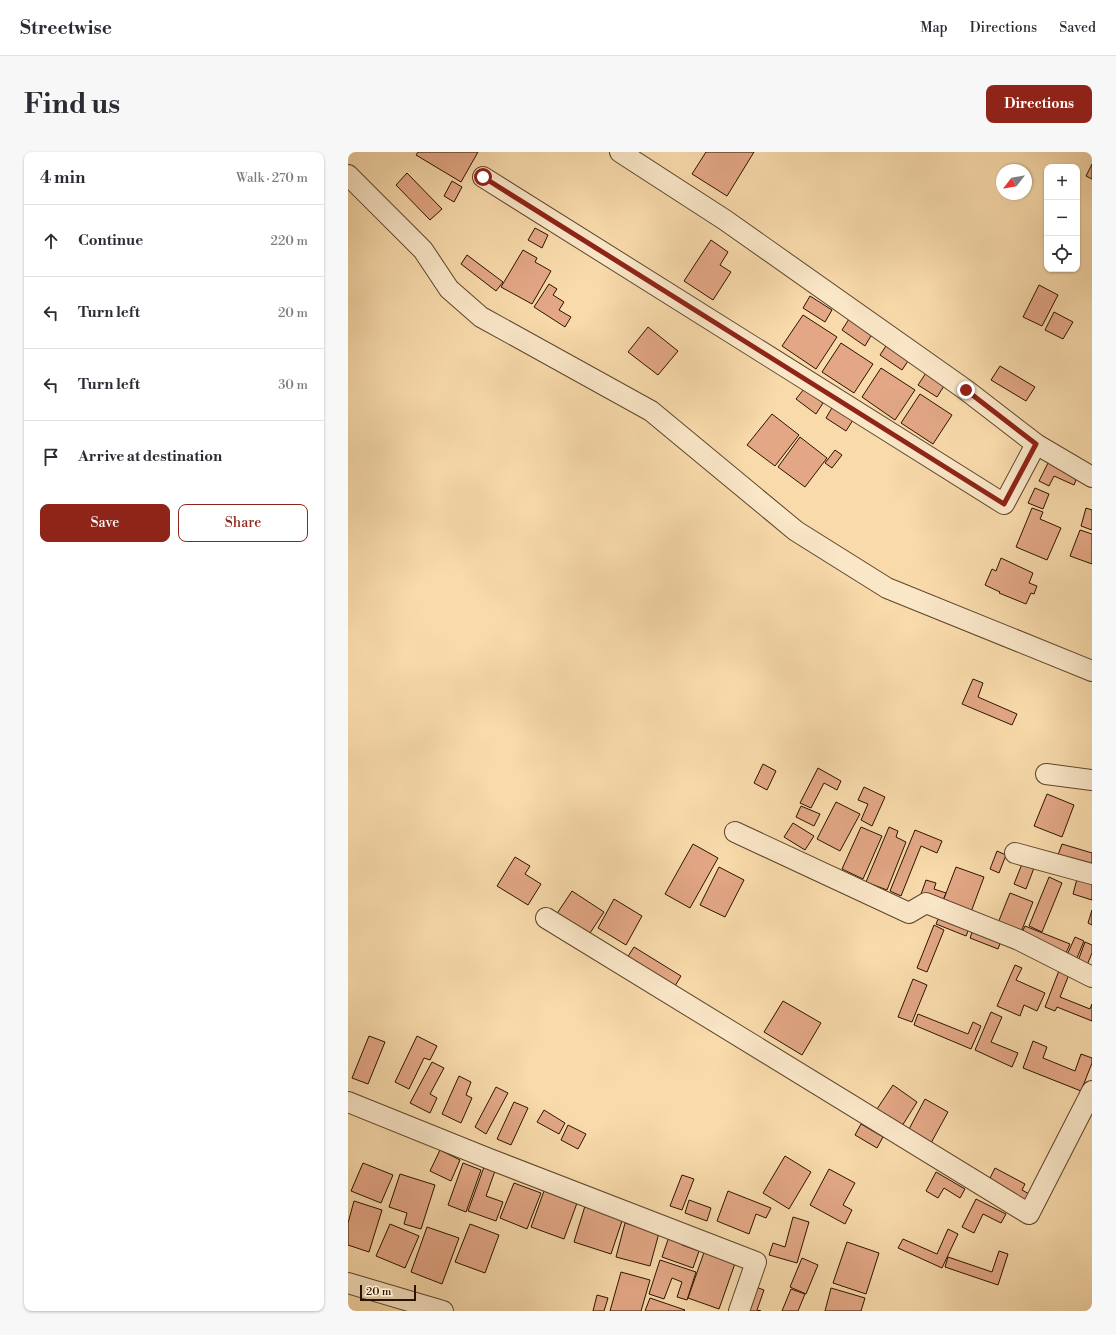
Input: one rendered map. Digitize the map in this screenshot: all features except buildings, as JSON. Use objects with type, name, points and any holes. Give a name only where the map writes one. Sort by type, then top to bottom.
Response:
[{"type":"street","points":[[620,152],[725,220],[966,390],[1036,444],[1092,477]]},
{"type":"street","points":[[348,175],[423,250],[450,289],[481,317],[651,411],[796,531],[887,588],[1092,671]]},
{"type":"street","points":[[483,177],[1004,504],[1036,444]]},
{"type":"street","points":[[1046,774],[1092,780]]},
{"type":"street","points":[[735,832],[909,913],[926,903],[1019,940],[1092,977]]},
{"type":"street","points":[[1015,852],[1092,874]]},
{"type":"street","points":[[546,918],[1029,1214],[1092,1091]]},
{"type":"street","points":[[348,1102],[487,1158],[756,1262],[739,1311]]},
{"type":"street","points":[[348,1283],[443,1311]]},
{"type":"route","points":[[483,177],[1004,504],[1036,444],[966,390]]}]
